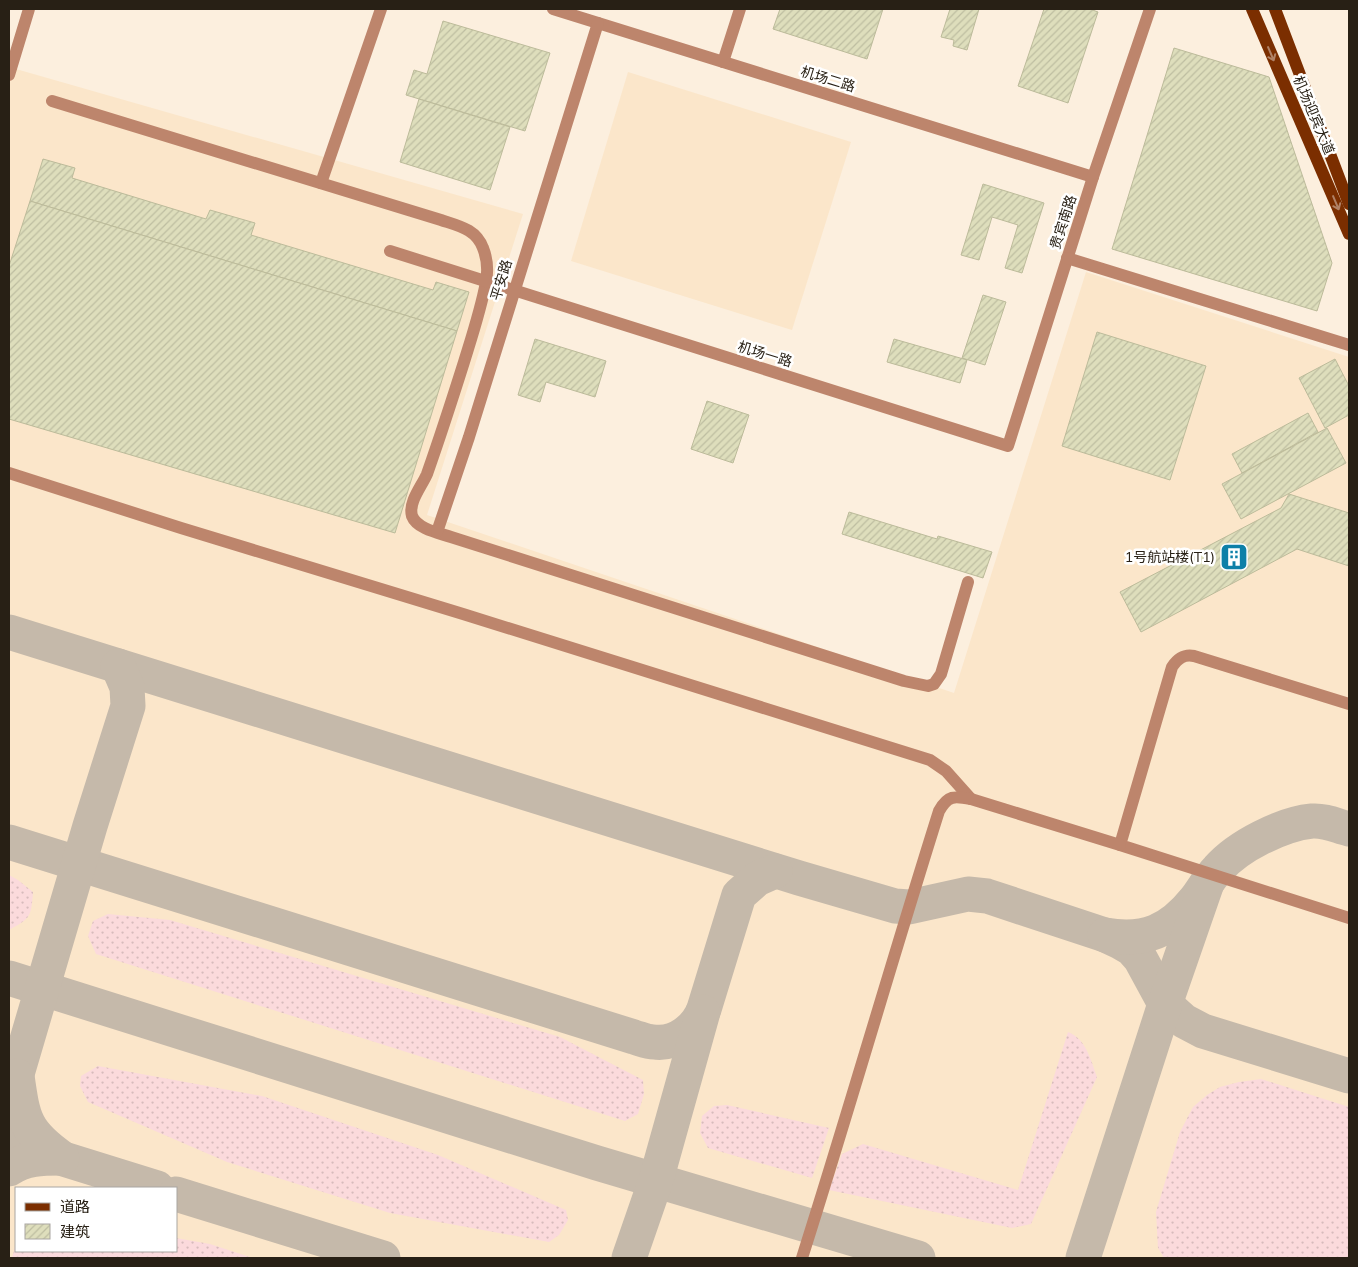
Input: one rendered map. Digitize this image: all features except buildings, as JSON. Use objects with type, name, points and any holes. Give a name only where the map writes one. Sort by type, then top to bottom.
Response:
[{"type":"main road","name":"机场迎宾大道","points":[[1252,9],[1349,234]]},
{"type":"main road","points":[[1275,9],[1349,204]]},
{"type":"street","points":[[9,75],[29,9]]},
{"type":"street","points":[[322,183],[382,9]]},
{"type":"street","name":"机场二路","points":[[553,9],[1093,177]]},
{"type":"street","points":[[723,62],[740,9]]},
{"type":"street","name":"贵宾南路","points":[[1008,446],[1093,177],[1150,9]]},
{"type":"street","name":"平安路","points":[[437,532],[469,437],[598,23]]},
{"type":"street","points":[[52,101],[322,183],[472,232],[481,243],[486,256],[486,282],[480,312],[441,435],[412,510],[413,518],[419,525],[451,537],[904,681],[923,685],[934,684],[941,674],[968,582]]},
{"type":"street","name":"机场一路","points":[[390,251],[1008,446]]},
{"type":"street","points":[[1067,258],[1349,345]]},
{"type":"street","points":[[9,473],[930,760],[946,771],[971,799]]},
{"type":"street","points":[[1120,845],[1172,667],[1182,657],[1194,656],[1349,704]]},
{"type":"street","points":[[802,1258],[939,811],[944,802],[950,798],[960,796],[971,799],[1349,918]]},
{"type":"shaded area","points":[[9,67],[523,214],[427,515],[954,693],[1086,272],[1349,357],[1349,1258],[9,1258]]},
{"type":"shaded area","points":[[628,72],[851,142],[792,330],[571,261]]},
{"type":"shaded area","points":[[9,875],[33,892],[32,907],[28,916],[22,923],[9,930]]},
{"type":"shaded area","points":[[108,914],[170,920],[560,1037],[643,1080],[644,1094],[638,1114],[625,1121],[96,954],[88,936],[93,921]]},
{"type":"shaded area","points":[[1068,1032],[1084,1045],[1097,1077],[1031,1224],[1012,1228],[829,1190],[842,1154],[863,1144],[1018,1190]]},
{"type":"shaded area","points":[[98,1066],[262,1096],[438,1155],[566,1210],[568,1220],[559,1235],[549,1242],[390,1213],[227,1162],[88,1102],[80,1086],[81,1076]]},
{"type":"shaded area","points":[[1261,1079],[1349,1107],[1349,1258],[1164,1258],[1158,1248],[1156,1212],[1180,1132],[1193,1107],[1220,1087]]},
{"type":"shaded area","points":[[727,1105],[829,1128],[812,1178],[708,1148],[700,1133],[702,1116],[714,1106]]},
{"type":"shaded area","points":[[178,1238],[210,1244],[253,1258],[12,1258],[15,1247],[15,1252],[178,1252]]},
{"type":"taxiway","points":[[9,632],[799,878],[895,906],[909,907],[968,894],[987,896],[1105,935],[1132,949],[1140,958],[1165,1004],[1184,1021],[1203,1031],[1349,1076]]},
{"type":"taxiway","points":[[9,1101],[90,826],[128,706],[127,687],[118,666]]},
{"type":"taxiway","points":[[1105,935],[1132,937],[1156,932],[1166,927],[1186,911],[1227,860],[1249,844],[1274,831],[1312,821],[1326,822],[1349,829]]},
{"type":"taxiway","points":[[9,842],[649,1042],[670,1041],[678,1038],[696,1023],[704,1009],[739,895],[757,879],[775,871]]},
{"type":"taxiway","points":[[1083,1258],[1165,1004],[1207,883]]},
{"type":"taxiway","points":[[9,978],[597,1163],[918,1258]]},
{"type":"taxiway","points":[[629,1258],[656,1180],[703,1012]]},
{"type":"taxiway","points":[[9,1169],[28,1161],[62,1158],[40,1140],[28,1123],[21,1103],[17,1076]]},
{"type":"taxiway","points":[[9,1142],[154,1187]]},
{"type":"taxiway","points":[[178,1195],[383,1258]]},
{"type":"place","name":"1号航站楼(T1)","points":[[1234,557]]}]
